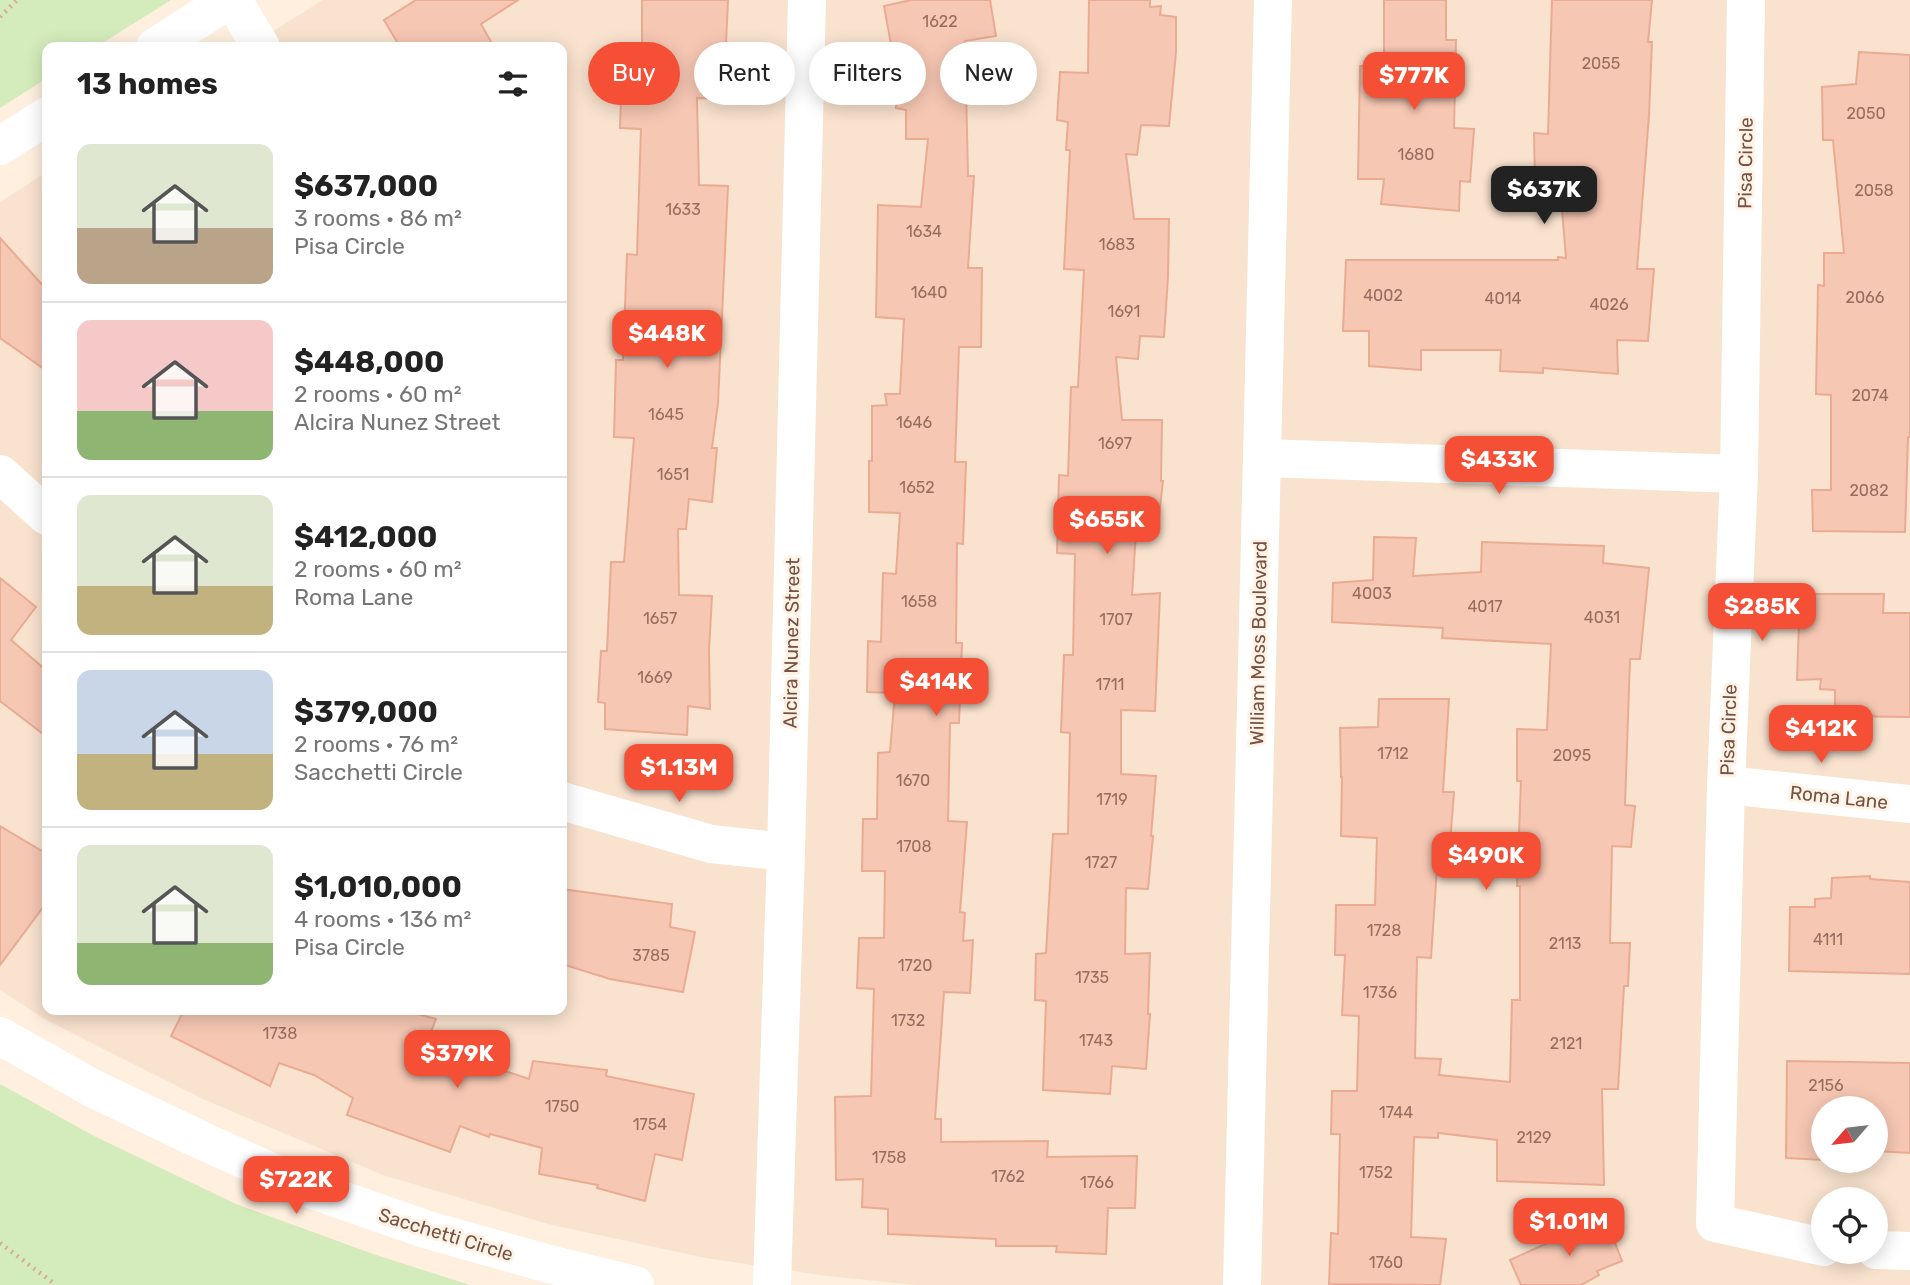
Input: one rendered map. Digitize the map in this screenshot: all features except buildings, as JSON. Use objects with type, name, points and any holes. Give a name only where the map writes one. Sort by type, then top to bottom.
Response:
[{"type":"street","points":[[163,42],[231,0],[258,42]]},
{"type":"street","name":"Alcira Nunez Street","points":[[772,1285],[786,852],[807,0]]},
{"type":"street","name":"William Moss Boulevard","points":[[1242,1285],[1273,0]]},
{"type":"street","name":"Pisa Circle","points":[[1746,0],[1739,474],[1726,785],[1715,1223],[1811,1244]]},
{"type":"street","points":[[0,146],[42,119]]},
{"type":"street","points":[[1262,458],[1739,474]]},
{"type":"street","points":[[0,474],[42,512]]},
{"type":"street","name":"Roma Lane","points":[[1726,785],[1910,804]]},
{"type":"street","points":[[567,803],[711,844],[786,852]]},
{"type":"street","name":"Sacchetti Circle","points":[[0,1036],[92,1088],[307,1188],[428,1230],[549,1265],[635,1285]]},
{"type":"street","points":[[1888,1250],[1910,1251]]},
{"type":"path","points":[[0,17],[17,0]]},
{"type":"path","points":[[0,1243],[56,1285]]},
{"type":"shaded area","points":[[323,0],[1910,0],[1910,1285],[915,1285],[827,1276],[706,1258],[548,1224],[383,1175],[203,1099],[46,1020],[0,990],[0,202],[42,175],[42,1015],[567,1015],[567,42],[256,42]]},
{"type":"green space","points":[[0,0],[171,0],[104,42],[42,42],[42,81],[0,108]]},
{"type":"green space","points":[[0,1084],[94,1136],[236,1204],[373,1254],[470,1285],[0,1285]]}]
